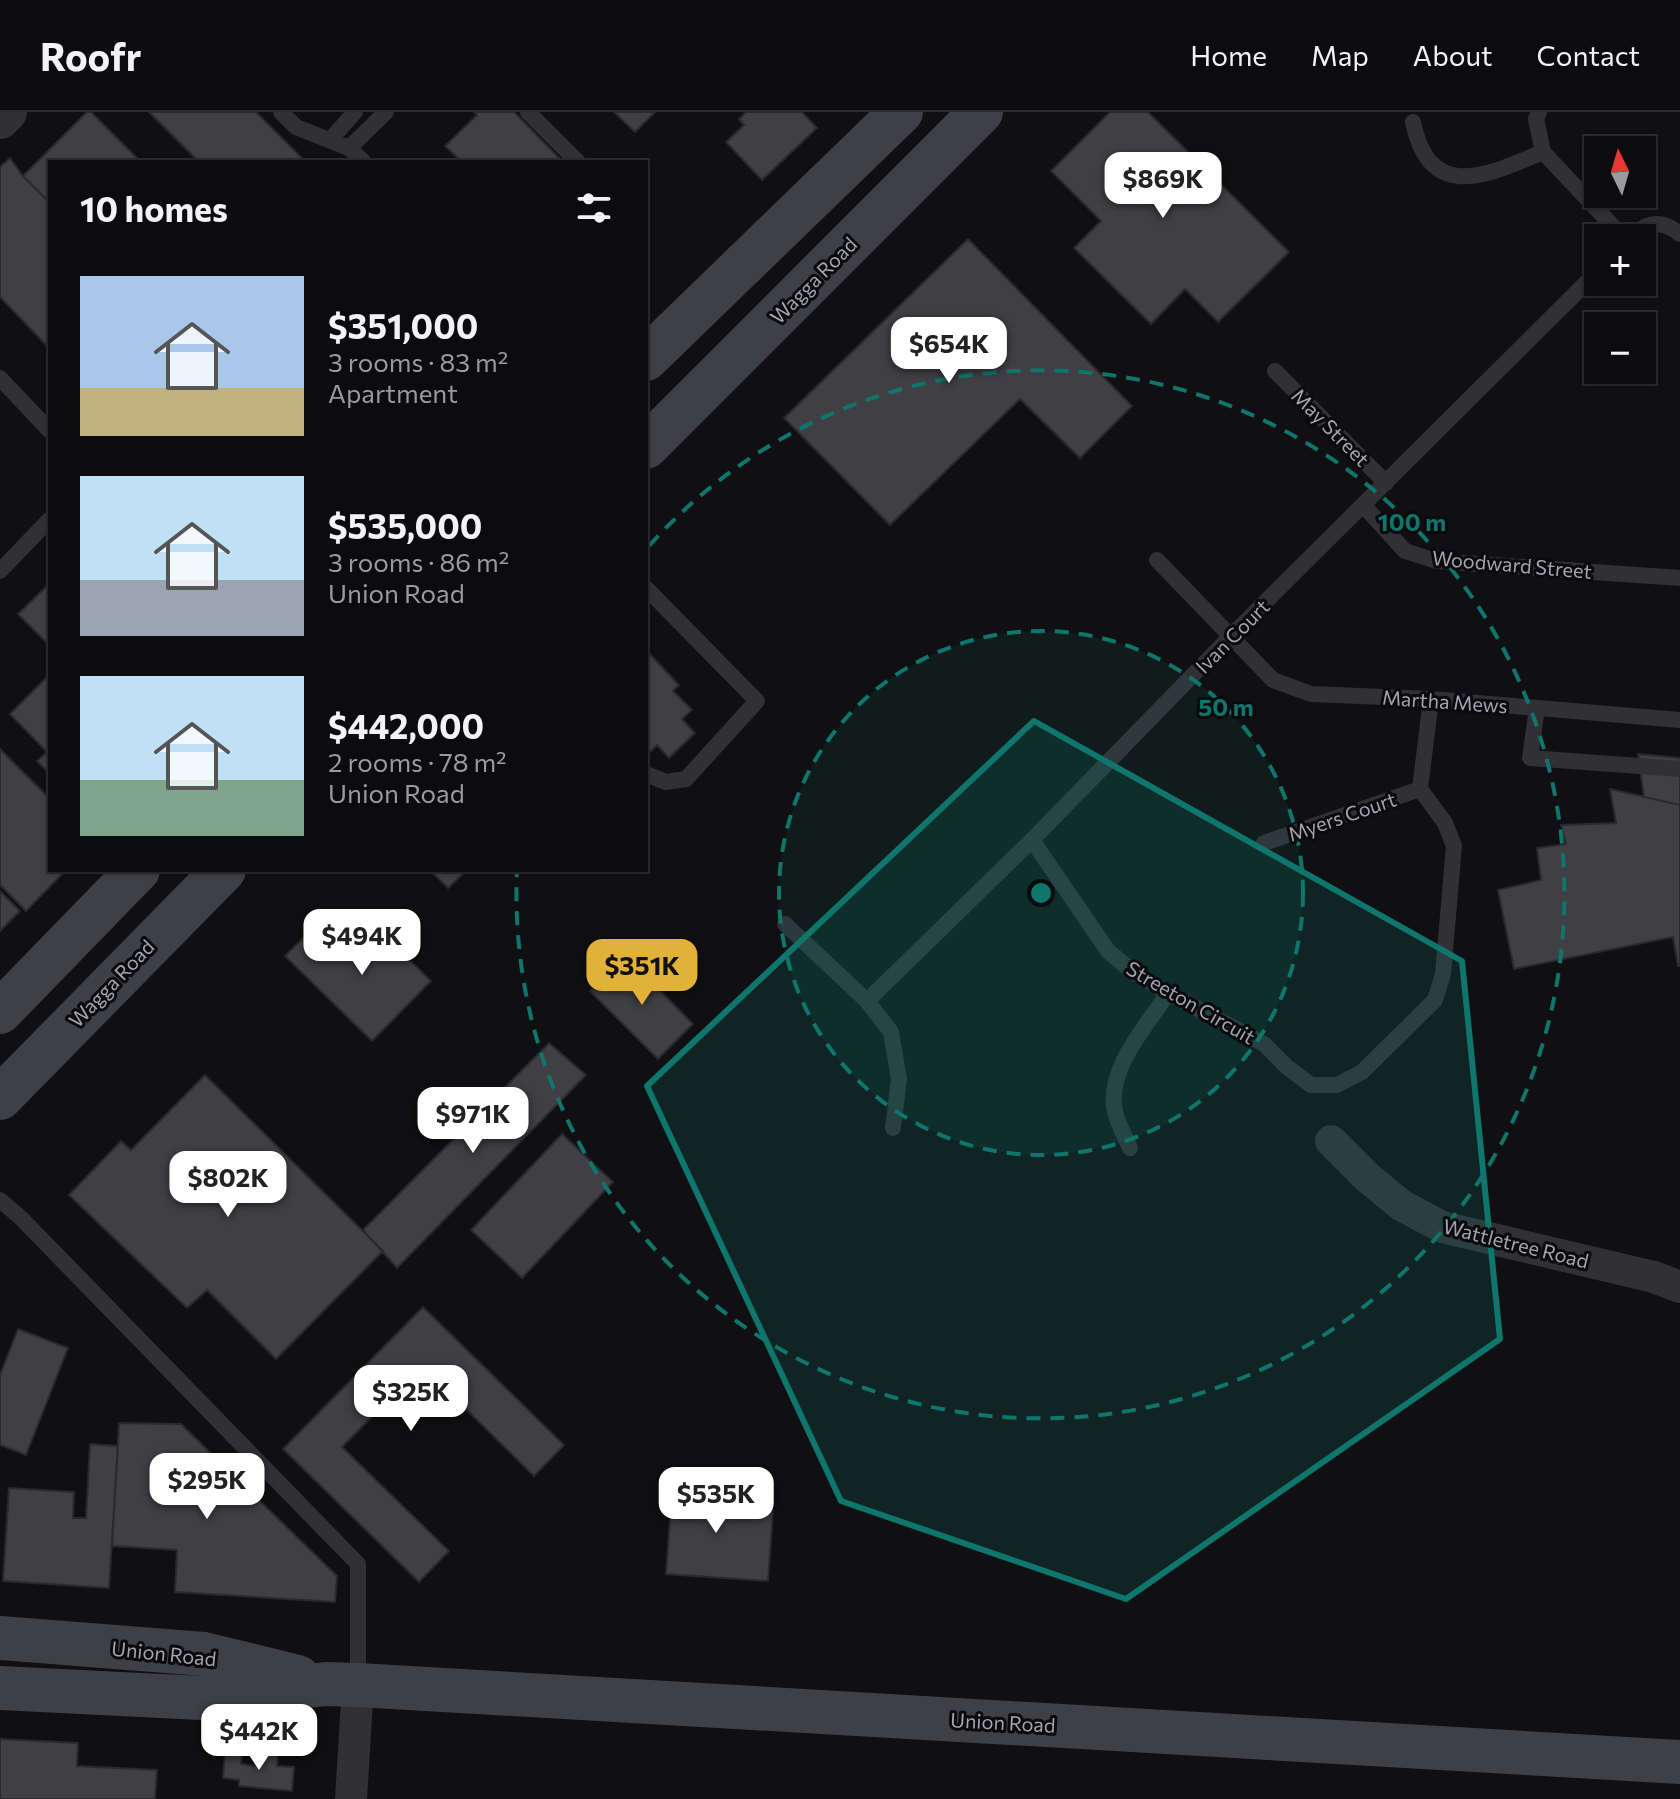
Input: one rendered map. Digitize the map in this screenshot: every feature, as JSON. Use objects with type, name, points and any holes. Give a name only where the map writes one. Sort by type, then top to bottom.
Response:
[{"type":"main road","name":"Wagga Road","points":[[648,445],[981,112]]},
{"type":"main road","points":[[696,397],[649,356],[898,114],[935,158]]},
{"type":"main road","points":[[0,1012],[136,872]]},
{"type":"main road","name":"Wagga Road","points":[[0,1098],[222,872]]},
{"type":"main road","points":[[108,900],[149,945]]},
{"type":"main road","name":"Union Road","points":[[0,1638],[204,1654],[342,1684],[1680,1762]]},
{"type":"main road","name":"Union Road","points":[[0,1688],[201,1698],[342,1684]]},
{"type":"street","points":[[0,119],[7,112]]},
{"type":"street","name":"Wattletree Road","points":[[1331,1141],[1401,1205],[1442,1227],[1654,1277],[1680,1287]]},
{"type":"street","points":[[342,1684],[351,1799]]},
{"type":"lane","points":[[281,112],[296,127],[349,148],[362,160]]},
{"type":"lane","points":[[330,140],[355,112]]},
{"type":"lane","points":[[349,148],[386,112]]},
{"type":"lane","points":[[528,112],[576,160]]},
{"type":"lane","points":[[1539,112],[1537,128],[1543,152],[1613,224]]},
{"type":"lane","points":[[1413,122],[1422,152],[1435,165],[1453,175],[1475,178],[1543,152]]},
{"type":"lane","points":[[1656,224],[1662,223],[1680,234]]},
{"type":"lane","name":"Ivan Court","points":[[867,1001],[1032,840],[1229,638],[1584,285]]},
{"type":"lane","name":"May Street","points":[[1275,371],[1386,483]]},
{"type":"lane","points":[[0,378],[48,429]]},
{"type":"lane","name":"Woodward Street","points":[[1364,506],[1405,551],[1436,561],[1680,578]]},
{"type":"lane","points":[[0,571],[48,521]]},
{"type":"lane","name":"Martha Mews","points":[[1157,560],[1229,638],[1273,680],[1311,694],[1431,699],[1680,720]]},
{"type":"lane","points":[[648,590],[757,701],[686,779],[666,782],[648,775]]},
{"type":"lane","points":[[1420,789],[1431,699]]},
{"type":"lane","points":[[1537,708],[1530,758],[1680,769]]},
{"type":"lane","name":"Streeton Circuit","points":[[1032,840],[1108,951],[1132,971],[1264,1044],[1311,1085],[1337,1085],[1362,1072],[1435,1000],[1443,974],[1454,846],[1445,823],[1420,789]]},
{"type":"lane","name":"Myers Court","points":[[1264,843],[1420,789]]},
{"type":"lane","points":[[785,924],[867,1001],[891,1032],[899,1079],[893,1128]]},
{"type":"lane","points":[[1130,1148],[1116,1113],[1114,1090],[1119,1071],[1168,993]]},
{"type":"lane","points":[[0,1200],[358,1564],[342,1684]]},
{"type":"highlighted area","points":[[1034,721],[1462,961],[1500,1339],[1126,1599],[841,1501],[647,1086]]},
{"type":"building","points":[[87,112],[91,112],[139,160],[48,160],[48,201],[23,176]]},
{"type":"building","points":[[149,112],[256,112],[302,158],[300,160],[197,160]]},
{"type":"building","points":[[474,112],[514,112],[561,160],[460,160],[445,146],[477,115]]},
{"type":"building","points":[[614,112],[655,112],[635,132]]},
{"type":"building","points":[[746,112],[802,112],[817,128],[762,180],[726,142],[744,125],[739,119]]},
{"type":"building","points":[[1110,112],[1148,112],[1289,252],[1218,322],[1185,289],[1151,324],[1074,248],[1101,221],[1051,171]]},
{"type":"building","points":[[10,158],[48,201],[48,347],[0,297],[0,167]]},
{"type":"building","points":[[968,239],[1132,406],[1080,458],[1020,399],[890,525],[784,418]]},
{"type":"building","points":[[48,585],[48,644],[18,614]]},
{"type":"building","points":[[648,652],[679,685],[673,691],[692,710],[682,719],[695,733],[669,758],[657,745],[648,754]]},
{"type":"building","points":[[48,676],[48,772],[37,761],[47,752],[10,714]]},
{"type":"building","points":[[0,749],[48,797],[48,872],[64,872],[26,911],[0,885]]},
{"type":"building","points":[[1638,754],[1680,758],[1680,805],[1644,797]]},
{"type":"building","points":[[1610,789],[1680,805],[1680,966],[1673,937],[1514,969],[1498,890],[1541,880],[1537,848],[1566,844],[1561,825],[1616,823]]},
{"type":"building","points":[[432,872],[465,872],[448,888]]},
{"type":"building","points":[[0,891],[20,911],[0,931]]},
{"type":"building","points":[[372,923],[431,981],[372,1041],[285,956],[312,929],[340,956]]},
{"type":"building","points":[[626,956],[693,1024],[658,1059],[590,991]]},
{"type":"building","points":[[549,1043],[586,1075],[397,1268],[363,1230]]},
{"type":"building","points":[[205,1075],[383,1251],[276,1359],[207,1290],[187,1308],[69,1195],[121,1141],[131,1150]]},
{"type":"building","points":[[562,1134],[613,1182],[522,1278],[471,1230]]},
{"type":"building","points":[[423,1307],[564,1445],[534,1476],[422,1366],[342,1447],[449,1551],[419,1582],[283,1449]]},
{"type":"building","points":[[18,1329],[68,1348],[26,1455],[0,1445],[0,1375]]},
{"type":"building","points":[[119,1423],[181,1424],[337,1576],[335,1602],[175,1592],[177,1550],[112,1546]]},
{"type":"building","points":[[90,1444],[118,1446],[109,1588],[3,1581],[9,1488],[74,1492],[73,1518],[86,1518]]},
{"type":"building","points":[[673,1479],[721,1482],[720,1507],[773,1511],[768,1581],[666,1574]]},
{"type":"building","points":[[0,1739],[78,1743],[77,1766],[157,1770],[155,1799],[0,1799]]},
{"type":"building","points":[[257,1751],[278,1753],[277,1766],[294,1767],[292,1791],[239,1786],[239,1780],[223,1778],[225,1752],[242,1753],[241,1764],[255,1766]]}]
